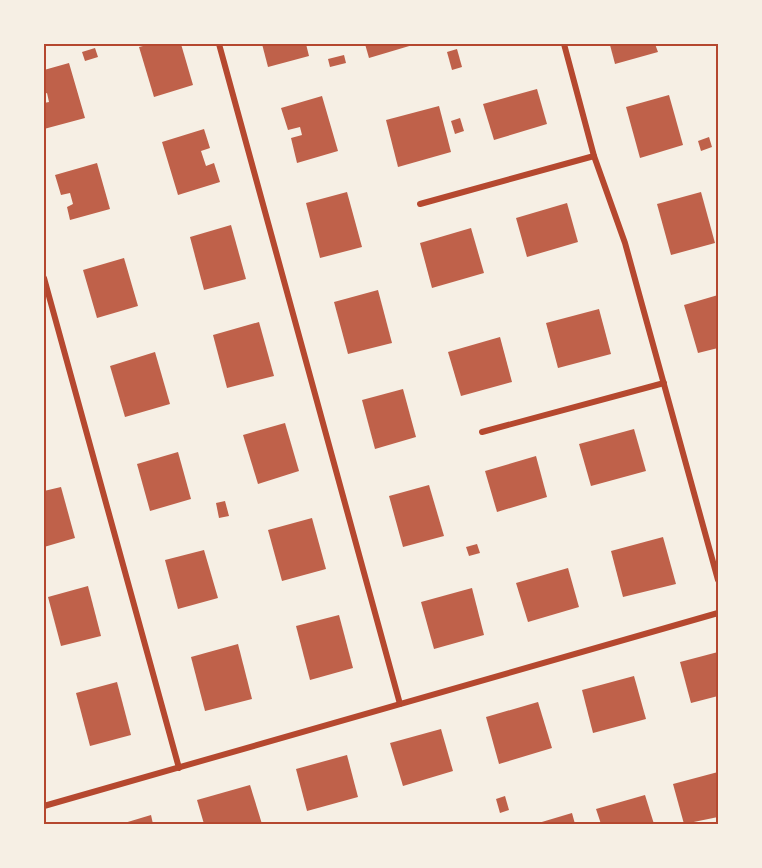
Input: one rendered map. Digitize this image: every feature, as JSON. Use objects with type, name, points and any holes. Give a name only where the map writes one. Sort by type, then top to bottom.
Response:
[{"type":"street","points":[[219,44],[400,704]]},
{"type":"street","points":[[564,44],[594,156],[625,243],[718,580]]},
{"type":"street","points":[[420,204],[594,156]]},
{"type":"street","points":[[44,278],[179,768]]},
{"type":"street","points":[[482,432],[664,383]]},
{"type":"street","points":[[44,806],[718,613]]},
{"type":"building","points":[[151,44],[181,44],[193,85],[154,97],[139,47]]},
{"type":"building","points":[[262,44],[306,44],[309,56],[268,67]]},
{"type":"building","points":[[365,44],[416,44],[369,58]]},
{"type":"building","points":[[655,44],[658,52],[615,64],[610,45]]},
{"type":"building","points":[[95,48],[98,57],[85,61],[82,52]]},
{"type":"building","points":[[457,49],[462,67],[452,70],[447,52]]},
{"type":"building","points":[[344,55],[346,63],[330,67],[328,59]]},
{"type":"building","points":[[69,63],[85,118],[44,129],[44,103],[49,102],[47,93],[44,94],[44,70]]},
{"type":"building","points":[[537,89],[547,124],[494,140],[483,104]]},
{"type":"building","points":[[669,95],[683,145],[640,158],[626,107]]},
{"type":"building","points":[[322,96],[338,151],[297,163],[291,138],[302,135],[300,127],[288,130],[281,108]]},
{"type":"building","points":[[439,106],[451,152],[398,167],[386,120]]},
{"type":"building","points":[[460,118],[464,131],[455,134],[451,121]]},
{"type":"building","points":[[204,129],[210,148],[201,151],[206,166],[214,163],[220,182],[178,195],[162,142]]},
{"type":"building","points":[[709,137],[712,147],[701,151],[698,141]]},
{"type":"building","points":[[97,163],[110,209],[70,220],[67,207],[73,204],[70,193],[61,195],[55,175]]},
{"type":"building","points":[[347,192],[362,247],[320,258],[306,203]]},
{"type":"building","points":[[701,192],[715,243],[671,255],[657,204]]},
{"type":"building","points":[[567,203],[578,242],[527,257],[516,218]]},
{"type":"building","points":[[231,225],[246,279],[204,290],[190,237]]},
{"type":"building","points":[[471,228],[484,273],[432,288],[420,243]]},
{"type":"building","points":[[124,258],[138,306],[97,318],[83,270]]},
{"type":"building","points":[[378,290],[392,343],[348,354],[334,302]]},
{"type":"building","points":[[718,295],[718,348],[698,353],[684,305]]},
{"type":"building","points":[[599,309],[611,354],[558,368],[546,323]]},
{"type":"building","points":[[259,322],[274,376],[227,388],[213,335]]},
{"type":"building","points":[[500,337],[512,382],[461,396],[448,352]]},
{"type":"building","points":[[155,352],[170,404],[125,417],[110,366]]},
{"type":"building","points":[[403,389],[416,437],[375,449],[362,400]]},
{"type":"building","points":[[285,423],[299,471],[258,484],[243,435]]},
{"type":"building","points":[[634,429],[646,471],[591,486],[579,444]]},
{"type":"building","points":[[178,452],[191,499],[150,511],[137,464]]},
{"type":"building","points":[[536,456],[547,497],[497,512],[485,471]]},
{"type":"building","points":[[429,485],[444,536],[403,547],[389,496]]},
{"type":"building","points":[[61,487],[75,538],[44,547],[44,491]]},
{"type":"building","points":[[225,501],[229,516],[219,518],[216,503]]},
{"type":"building","points":[[312,518],[326,569],[282,581],[268,530]]},
{"type":"building","points":[[663,537],[676,584],[623,597],[611,551]]},
{"type":"building","points":[[477,544],[480,553],[469,556],[466,547]]},
{"type":"building","points":[[204,550],[218,598],[178,609],[165,560]]},
{"type":"building","points":[[568,568],[579,607],[528,622],[516,583]]},
{"type":"building","points":[[88,586],[101,636],[61,646],[48,597]]},
{"type":"building","points":[[472,588],[484,635],[434,649],[421,602]]},
{"type":"building","points":[[339,615],[353,668],[310,680],[296,626]]},
{"type":"building","points":[[238,644],[252,699],[205,711],[191,657]]},
{"type":"building","points":[[718,652],[718,696],[691,703],[680,662]]},
{"type":"building","points":[[634,676],[646,719],[593,733],[582,690]]},
{"type":"building","points":[[117,682],[131,735],[90,746],[76,693]]},
{"type":"building","points":[[538,702],[552,748],[499,764],[486,717]]},
{"type":"building","points":[[441,729],[453,771],[403,786],[390,743]]},
{"type":"building","points":[[347,755],[358,797],[307,811],[296,769]]},
{"type":"building","points":[[718,772],[718,817],[684,824],[673,784]]},
{"type":"building","points":[[250,785],[262,824],[204,824],[197,800]]},
{"type":"building","points":[[645,795],[654,824],[601,824],[596,809]]},
{"type":"building","points":[[505,796],[509,810],[500,813],[496,799]]},
{"type":"building","points":[[572,813],[575,824],[535,824]]},
{"type":"building","points":[[151,815],[153,824],[121,824]]}]
